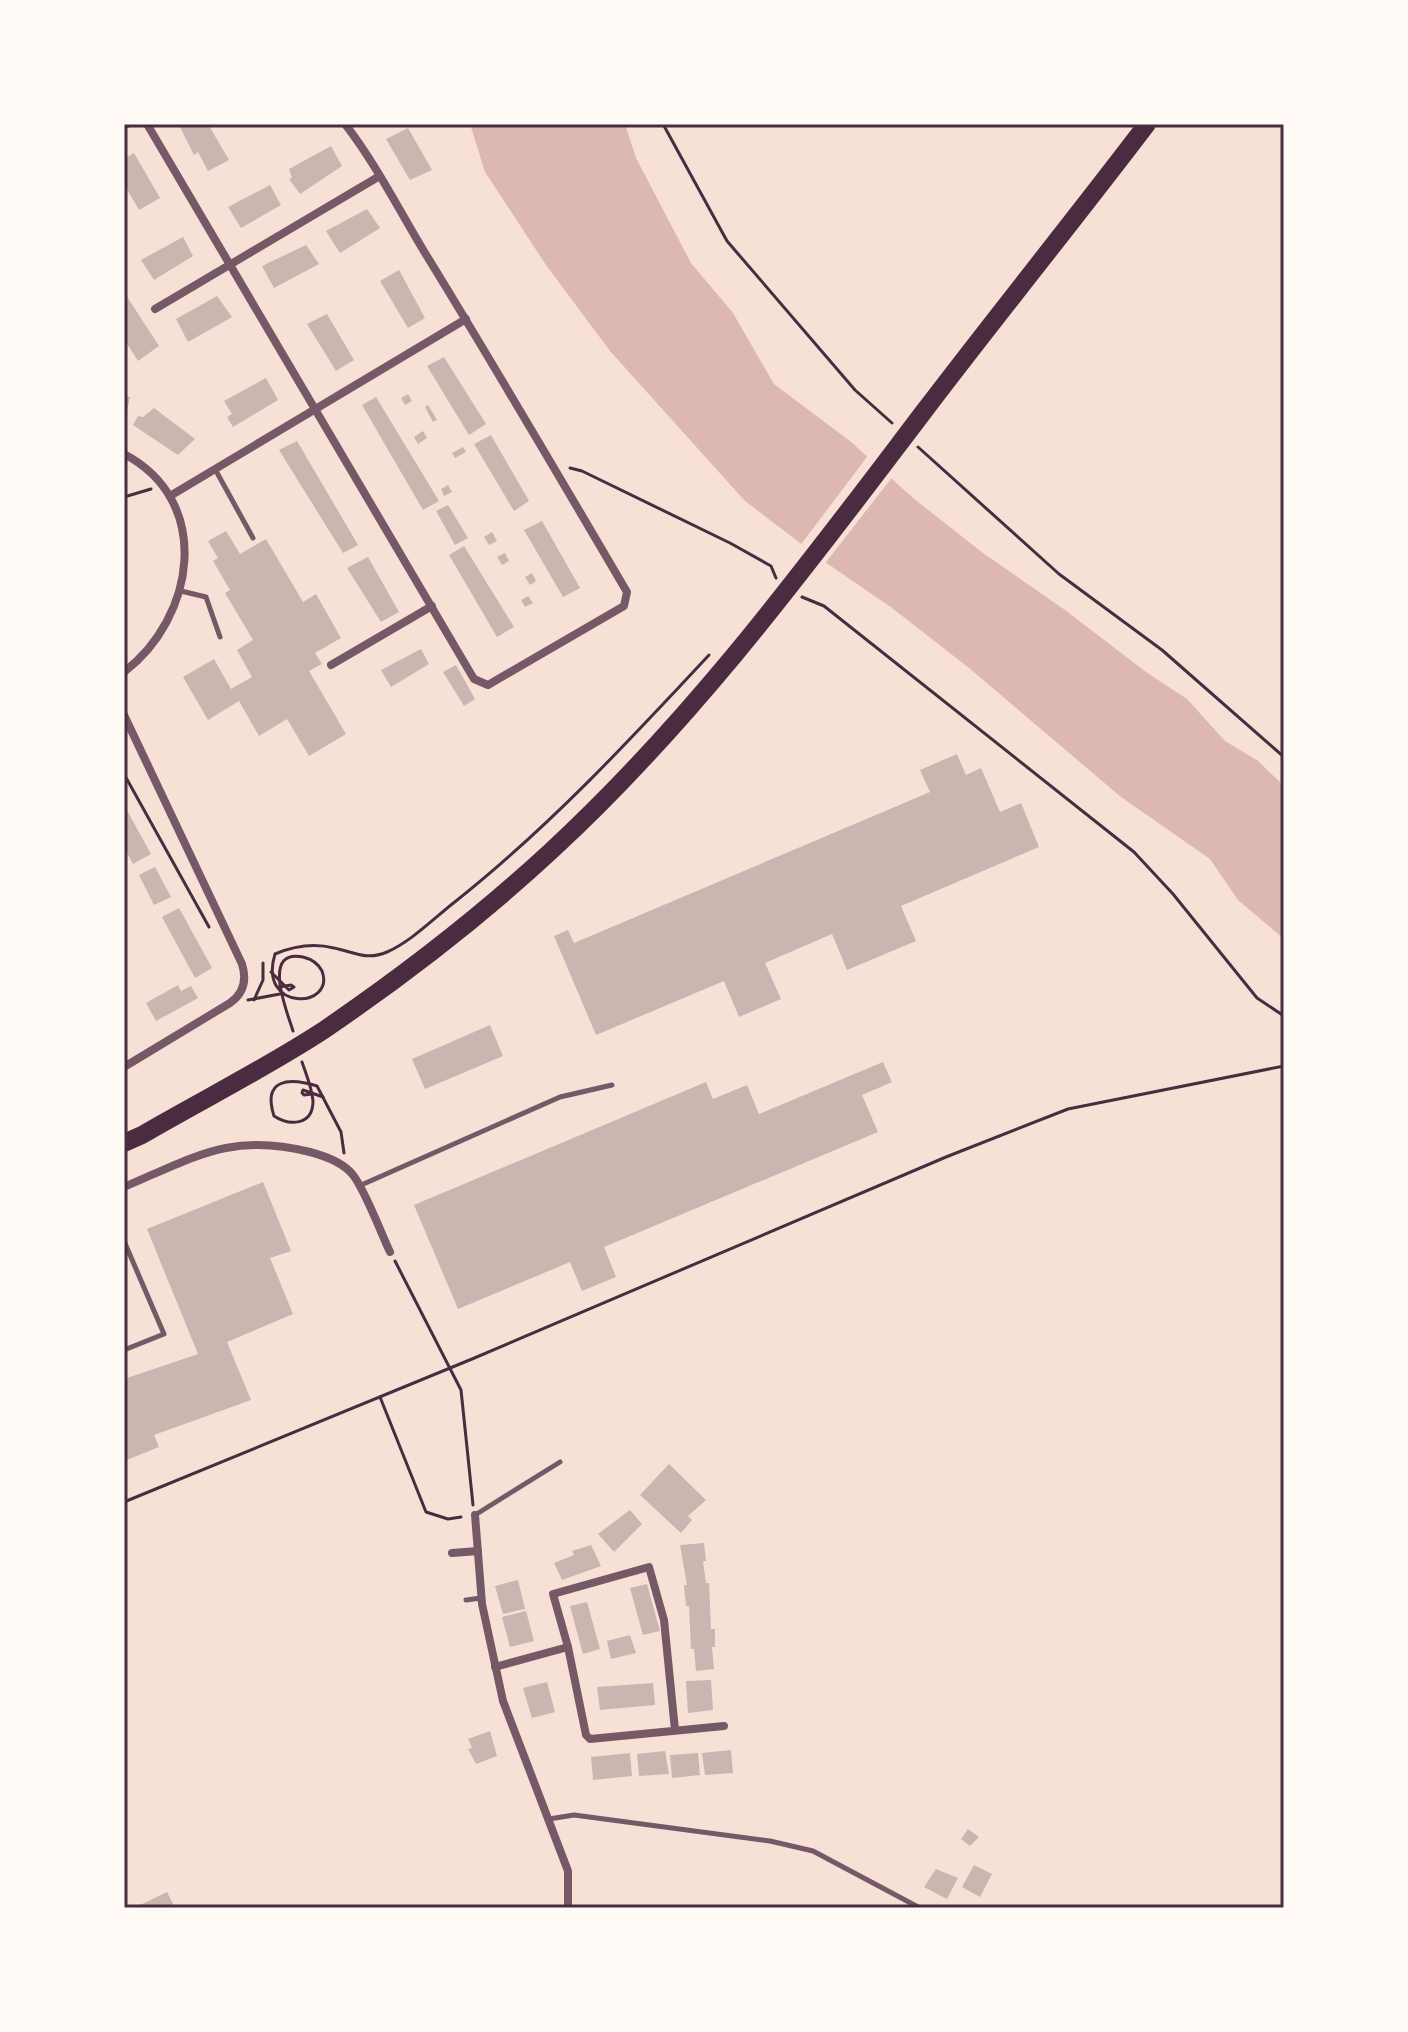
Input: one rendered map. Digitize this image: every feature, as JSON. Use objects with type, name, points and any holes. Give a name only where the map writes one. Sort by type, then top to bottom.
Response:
[{"type":"highway","points":[[124,1143],[321,1031],[472,919],[549,853],[632,774],[705,693],[787,590],[1147,124]]},
{"type":"street","points":[[147,124],[474,679],[488,685],[624,606],[627,592],[466,319],[378,177],[365,150],[345,124]]},
{"type":"street","points":[[155,309],[378,177]]},
{"type":"street","points":[[170,496],[466,319]]},
{"type":"street","points":[[124,454],[135,460],[170,496],[184,542],[181,591],[171,616],[158,640],[124,672]]},
{"type":"street","points":[[331,665],[432,606]]},
{"type":"street","points":[[124,715],[242,964],[245,981],[236,999],[124,1067]]},
{"type":"street","points":[[124,1187],[218,1148],[252,1143],[320,1155],[338,1162],[353,1175],[390,1252]]},
{"type":"street","points":[[475,1515],[481,1598],[503,1701],[568,1871],[568,1908]]},
{"type":"street","points":[[452,1553],[478,1551]]},
{"type":"street","points":[[675,1730],[664,1620],[649,1567],[553,1594],[568,1647],[586,1735],[590,1739],[724,1726]]},
{"type":"street","points":[[495,1667],[568,1647]]},
{"type":"lane","points":[[215,469],[253,538]]},
{"type":"lane","points":[[181,591],[206,597],[220,637]]},
{"type":"lane","points":[[359,1186],[560,1097],[612,1085]]},
{"type":"lane","points":[[124,1241],[164,1334],[124,1350]]},
{"type":"lane","points":[[475,1515],[560,1462]]},
{"type":"lane","points":[[466,1600],[481,1598]]},
{"type":"lane","points":[[549,1819],[574,1815],[770,1841],[813,1851],[920,1908]]},
{"type":"path","points":[[663,124],[727,241],[855,390],[895,425]]},
{"type":"path","points":[[915,445],[1059,574],[1162,650],[1284,757]]},
{"type":"path","points":[[551,463],[582,471],[771,566],[775,577],[787,590],[824,606],[1134,852],[1173,894],[1257,998],[1284,1016]]},
{"type":"path","points":[[124,497],[162,485]]},
{"type":"path","points":[[270,971],[288,987],[279,987],[277,975],[283,963],[295,956],[317,963],[323,973],[323,982],[318,993],[307,1000],[291,998],[284,993],[272,980],[270,971],[275,954],[292,947],[315,946],[370,957],[388,951],[421,929],[545,824],[630,740],[713,651]]},
{"type":"path","points":[[124,774],[209,927]]},
{"type":"path","points":[[254,1000],[263,980],[263,963]]},
{"type":"path","points":[[242,964],[272,963]]},
{"type":"path","points":[[236,999],[254,1000],[284,993]]},
{"type":"path","points":[[124,1502],[946,1157],[1068,1109],[1284,1066]]},
{"type":"path","points":[[323,1097],[309,1092],[312,1108],[307,1117],[297,1123],[285,1123],[274,1116],[270,1103],[274,1089],[284,1080],[303,1081],[317,1086],[323,1097],[341,1132],[342,1148],[353,1175]]},
{"type":"path","points":[[380,1397],[426,1512],[448,1519],[475,1515],[461,1390],[390,1252]]},
{"type":"shaded area","points":[[470,124],[625,124],[636,158],[691,263],[733,313],[774,384],[850,441],[913,498],[983,553],[1187,699],[1225,741],[1258,761],[1284,786],[1284,939],[1238,900],[1210,859],[1121,797],[969,668],[745,501],[610,351],[546,265],[485,172]]},
{"type":"pier","points":[[870,453],[894,475],[823,566],[799,547]]},
{"type":"building","points":[[208,124],[229,160],[208,171],[198,152],[194,155],[180,127]]},
{"type":"building","points":[[408,128],[432,170],[410,180],[386,139]]},
{"type":"building","points":[[331,146],[342,166],[300,194],[289,179],[292,178],[289,169]]},
{"type":"building","points":[[134,153],[160,198],[139,210],[124,184],[124,159]]},
{"type":"building","points":[[270,185],[281,205],[241,228],[228,207]]},
{"type":"building","points":[[367,209],[380,228],[340,253],[326,231]]},
{"type":"building","points":[[183,237],[193,256],[154,280],[141,260]]},
{"type":"building","points":[[306,245],[319,264],[274,288],[262,266]]},
{"type":"building","points":[[399,270],[425,318],[408,328],[380,281]]},
{"type":"building","points":[[124,292],[159,346],[138,361],[124,339]]},
{"type":"building","points":[[217,296],[232,317],[188,342],[176,319]]},
{"type":"building","points":[[327,314],[354,360],[336,371],[307,324]]},
{"type":"building","points":[[444,357],[486,424],[469,435],[427,366]]},
{"type":"building","points":[[266,378],[278,400],[233,427],[227,417],[232,414],[224,401]]},
{"type":"building","points":[[408,394],[412,401],[405,405],[401,398]]},
{"type":"building","points":[[124,396],[130,397],[125,421],[124,420]]},
{"type":"building","points":[[376,397],[439,501],[423,510],[362,405]]},
{"type":"building","points":[[428,405],[437,420],[433,422],[425,407]]},
{"type":"building","points":[[154,408],[195,439],[178,455],[133,425],[138,416],[143,417]]},
{"type":"building","points":[[423,431],[427,438],[418,444],[414,437]]},
{"type":"building","points":[[491,435],[529,501],[514,511],[474,444]]},
{"type":"building","points":[[297,441],[358,545],[343,553],[279,450]]},
{"type":"building","points":[[463,447],[466,452],[455,458],[452,453]]},
{"type":"building","points":[[448,485],[452,492],[444,496],[441,489]]},
{"type":"building","points":[[448,505],[468,538],[455,545],[436,511]]},
{"type":"building","points":[[542,521],[580,588],[563,597],[524,530]]},
{"type":"building","points":[[226,531],[240,554],[266,539],[303,602],[316,594],[341,638],[315,653],[322,664],[309,671],[346,734],[309,756],[287,719],[259,736],[239,701],[208,720],[183,677],[214,659],[231,689],[252,677],[237,650],[253,640],[225,593],[230,590],[213,561],[218,558],[208,541]]},
{"type":"building","points":[[492,532],[497,541],[489,545],[484,537]]},
{"type":"building","points":[[464,546],[514,627],[497,637],[449,555]]},
{"type":"building","points":[[505,553],[509,561],[502,565],[497,557]]},
{"type":"building","points":[[368,557],[399,612],[381,622],[347,568]]},
{"type":"building","points":[[532,573],[536,581],[530,585],[525,577]]},
{"type":"building","points":[[528,596],[533,603],[525,607],[521,600]]},
{"type":"building","points":[[421,649],[429,664],[391,687],[381,670]]},
{"type":"building","points":[[456,665],[475,699],[464,706],[443,672]]},
{"type":"building","points":[[957,754],[966,775],[981,768],[1000,812],[1021,803],[1039,847],[901,906],[916,941],[847,970],[832,934],[765,963],[781,999],[739,1017],[724,981],[596,1035],[554,936],[568,930],[574,943],[930,792],[920,770]]},
{"type":"building","points":[[124,805],[151,854],[133,864],[124,847]]},
{"type":"building","points":[[155,867],[171,897],[154,905],[139,875]]},
{"type":"building","points":[[179,908],[212,968],[195,978],[162,917]]},
{"type":"building","points":[[178,985],[181,991],[191,986],[198,998],[156,1021],[146,1003]]},
{"type":"building","points":[[490,1025],[503,1056],[425,1089],[412,1059]]},
{"type":"building","points":[[883,1062],[892,1082],[862,1095],[878,1132],[604,1247],[616,1277],[582,1291],[570,1262],[458,1309],[414,1205],[706,1082],[713,1099],[747,1085],[759,1114]]},
{"type":"building","points":[[263,1182],[291,1251],[270,1258],[293,1314],[227,1342],[251,1400],[154,1435],[159,1447],[124,1461],[124,1379],[198,1354],[147,1229]]},
{"type":"building","points":[[669,1464],[706,1500],[688,1516],[692,1520],[681,1533],[640,1495]]},
{"type":"building","points":[[630,1510],[642,1524],[614,1552],[598,1534]]},
{"type":"building","points":[[704,1543],[706,1561],[703,1561],[706,1583],[709,1583],[711,1629],[715,1629],[715,1647],[712,1647],[714,1669],[696,1671],[680,1545]]},
{"type":"building","points":[[591,1545],[601,1566],[562,1580],[554,1563],[574,1555],[572,1551]]},
{"type":"building","points":[[518,1580],[525,1609],[503,1614],[495,1586]]},
{"type":"building","points":[[647,1584],[660,1631],[643,1635],[630,1588]]},
{"type":"building","points":[[587,1602],[600,1649],[583,1654],[570,1606]]},
{"type":"building","points":[[526,1611],[534,1641],[510,1647],[502,1617]]},
{"type":"building","points":[[630,1635],[636,1653],[611,1659],[607,1641]]},
{"type":"building","points":[[711,1680],[713,1710],[688,1713],[686,1681]]},
{"type":"building","points":[[547,1682],[555,1712],[532,1718],[523,1688]]},
{"type":"building","points":[[653,1683],[655,1705],[600,1710],[597,1687]]},
{"type":"building","points":[[490,1731],[497,1756],[476,1764],[468,1749],[472,1748],[468,1739]]},
{"type":"building","points":[[731,1750],[733,1773],[705,1775],[702,1753]]},
{"type":"building","points":[[665,1751],[669,1774],[639,1776],[637,1754]]},
{"type":"building","points":[[630,1753],[632,1776],[593,1780],[591,1757]]},
{"type":"building","points":[[698,1753],[700,1775],[672,1778],[670,1755]]},
{"type":"building","points":[[968,1829],[979,1837],[970,1846],[961,1839]]},
{"type":"building","points":[[974,1865],[992,1874],[980,1897],[962,1887]]},
{"type":"building","points":[[936,1869],[958,1878],[947,1899],[924,1887]]},
{"type":"building","points":[[167,1892],[175,1908],[134,1908]]}]
